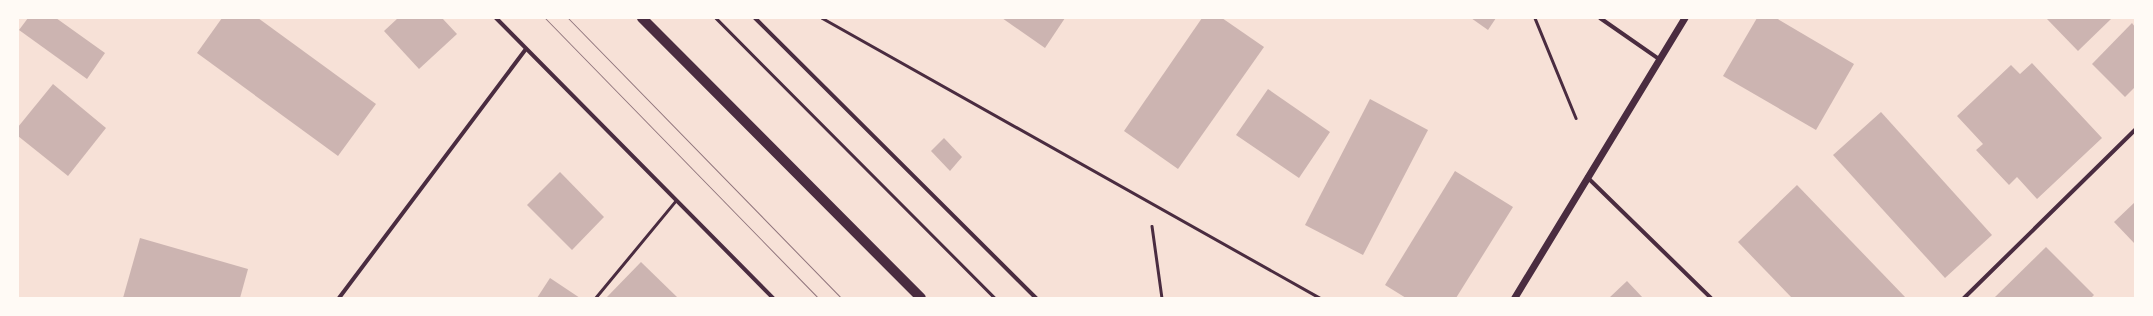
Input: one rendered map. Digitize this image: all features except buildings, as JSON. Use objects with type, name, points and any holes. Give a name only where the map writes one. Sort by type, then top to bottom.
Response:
[{"type":"main road","points":[[642,18],[921,298]]},
{"type":"street","points":[[496,18],[773,298]]},
{"type":"street","points":[[756,18],[1036,298]]},
{"type":"street","points":[[1600,18],[1659,59]]},
{"type":"street","points":[[1514,298],[1684,18]]},
{"type":"street","points":[[339,298],[526,48]]},
{"type":"street","points":[[1964,298],[2135,130]]},
{"type":"street","points":[[1587,176],[1711,298]]},
{"type":"lane","points":[[822,18],[1320,298]]},
{"type":"lane","points":[[595,298],[676,200]]},
{"type":"path","points":[[716,18],[995,298]]},
{"type":"path","points":[[1535,18],[1576,118]]},
{"type":"path","points":[[1152,203],[1156,272],[1162,298]]},
{"type":"tram line","points":[[545,18],[818,298]]},
{"type":"tram line","points":[[568,18],[841,298]]}]
